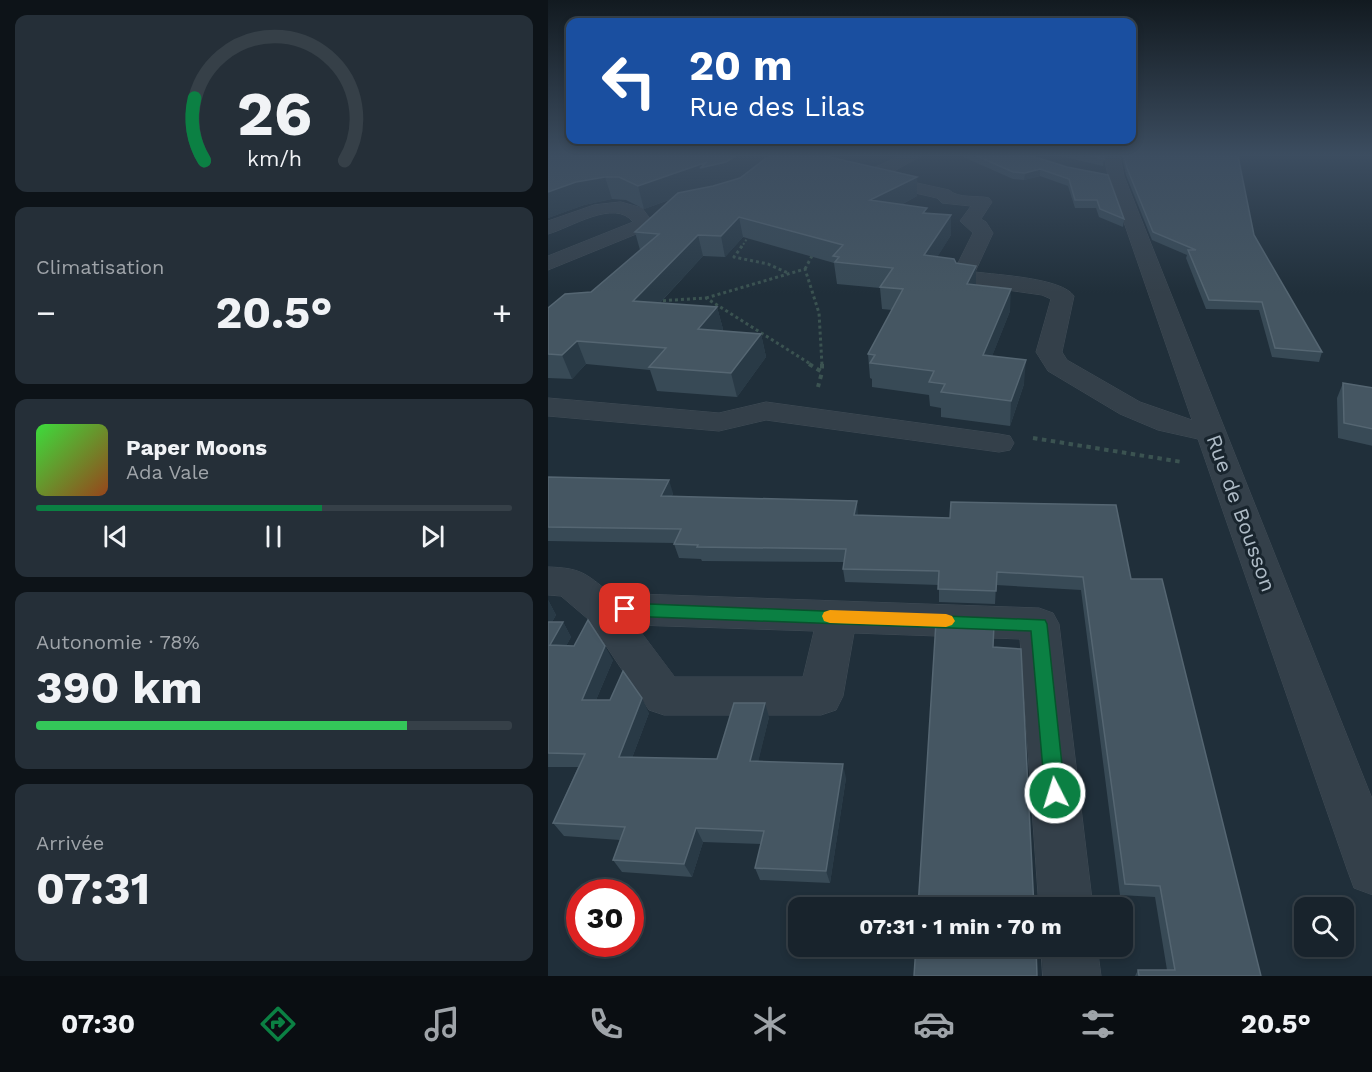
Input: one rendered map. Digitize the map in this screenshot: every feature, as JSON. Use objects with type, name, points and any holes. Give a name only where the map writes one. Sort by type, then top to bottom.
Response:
[{"type":"street","points":[[946,202],[951,214],[979,226],[983,233],[964,273],[965,277],[1047,289],[1063,296],[1049,352],[1057,365],[1146,417],[1190,430],[1211,432]]},
{"type":"street","name":"Rue de Bousson","points":[[1121,202],[1225,468],[1373,869]]},
{"type":"street","points":[[548,228],[587,214],[618,208],[633,210],[650,221],[548,264]]},
{"type":"street","points":[[548,407],[719,422],[766,411],[1000,443]]},
{"type":"street","points":[[548,581],[570,582],[602,609],[664,696],[821,696],[837,617]]},
{"type":"street","points":[[602,609],[1039,624],[1065,897]]},
{"type":"street","points":[[1070,957],[1072,976]]},
{"type":"path","points":[[753,230],[734,258],[768,264],[788,273]]},
{"type":"path","points":[[650,302],[706,298],[804,268],[818,246]]},
{"type":"path","points":[[804,268],[819,314],[822,372],[811,417]]},
{"type":"path","points":[[706,298],[822,372]]},
{"type":"path","points":[[1000,443],[1012,435],[1225,468]]},
{"type":"building","points":[[669,202],[881,202],[927,208],[923,213],[951,215],[924,255],[954,259],[956,263],[976,266],[967,284],[1011,289],[983,355],[1026,360],[1011,401],[941,392],[945,384],[929,382],[934,371],[870,363],[875,355],[868,354],[903,289],[880,287],[893,268],[835,262],[839,257],[833,256],[843,245],[739,217],[721,236],[698,235],[633,301],[717,307],[698,329],[761,334],[731,373],[649,367],[666,348],[577,341],[562,355],[548,354],[548,308],[565,294],[591,292],[659,234],[635,232]]},
{"type":"building","points":[[1098,202],[1118,202],[1124,219],[1100,209]]},
{"type":"building","points":[[1141,202],[1247,202],[1254,235],[1322,352],[1275,348],[1262,302],[1209,300],[1188,250],[1196,250],[1153,232]]},
{"type":"building","points":[[1343,383],[1373,388],[1373,429],[1344,423]]},
{"type":"building","points":[[548,477],[669,480],[661,496],[857,501],[854,515],[950,518],[951,502],[1116,505],[1131,579],[1162,579],[1261,976],[1139,976],[1138,970],[1175,970],[1160,886],[1125,884],[1083,577],[997,572],[996,591],[938,589],[939,571],[843,569],[846,549],[697,547],[698,545],[674,544],[681,529],[548,527]]},
{"type":"building","points":[[588,620],[605,646],[582,700],[610,700],[623,671],[642,698],[619,757],[717,759],[734,703],[765,703],[750,761],[843,764],[826,871],[755,868],[764,831],[696,828],[684,864],[613,860],[625,827],[553,823],[585,754],[548,753],[548,622],[563,622],[550,645],[574,646]]},
{"type":"building","points":[[936,622],[994,624],[993,647],[1021,649],[1033,897],[919,897]]},
{"type":"building","points":[[915,957],[1036,957],[1037,976],[914,976]]},
{"type":"slow traffic","points":[[830,616],[946,621]]},
{"type":"route","points":[[625,609],[1039,624],[1055,793]]}]
